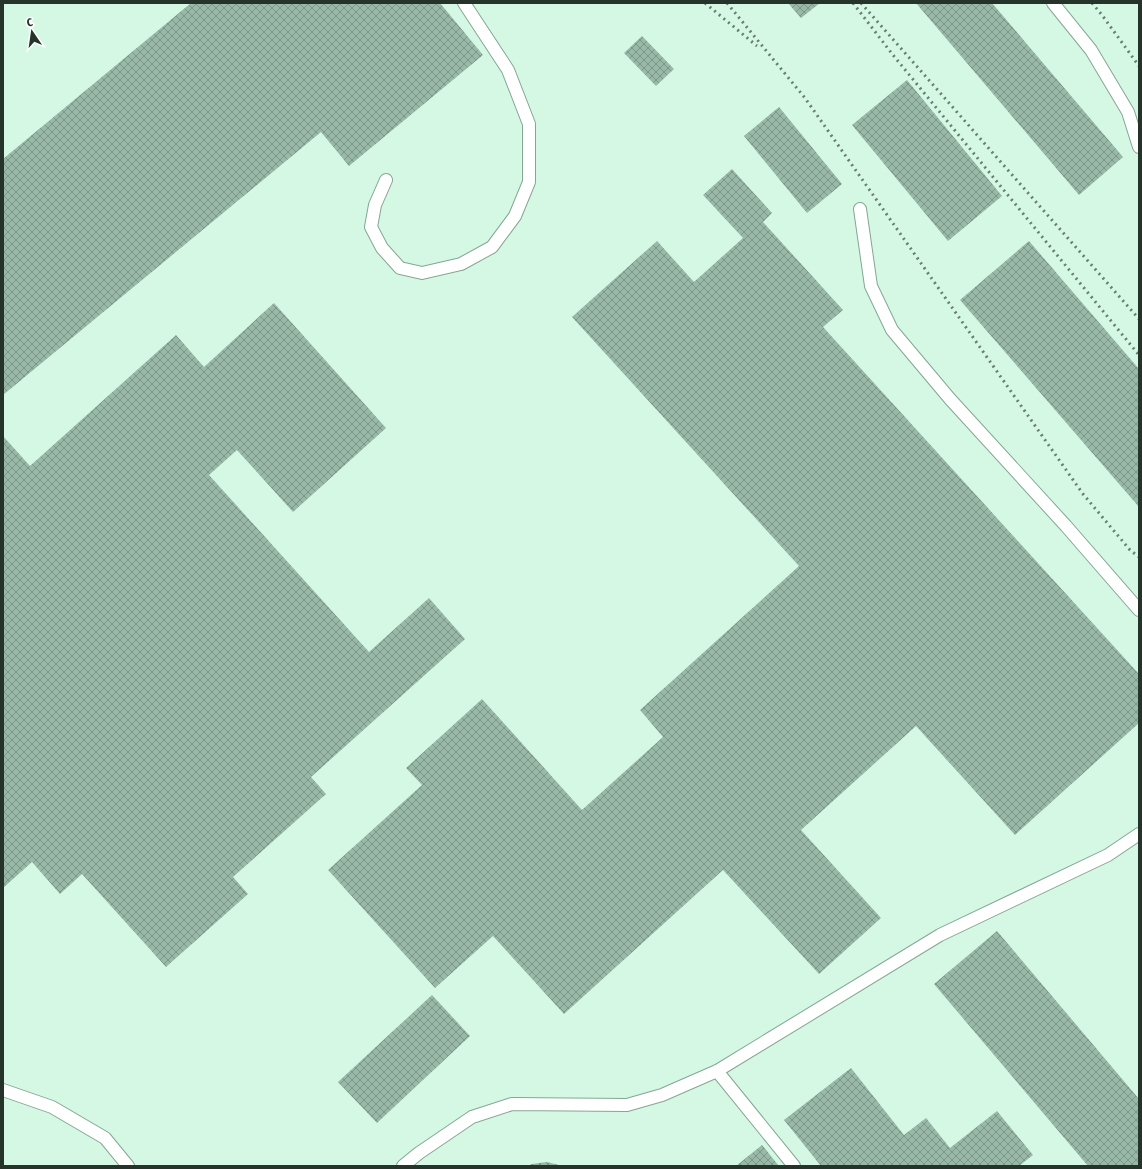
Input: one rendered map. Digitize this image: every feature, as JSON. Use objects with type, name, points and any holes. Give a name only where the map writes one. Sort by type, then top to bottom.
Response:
[{"type":"lane","points":[[386,180],[375,204],[372,227],[382,248],[400,268],[422,273],[461,264],[492,247],[515,216],[528,182],[530,124],[508,70],[464,3]]},
{"type":"lane","points":[[1053,3],[1091,50],[1128,112],[1139,147]]},
{"type":"lane","points":[[860,209],[870,286],[892,330],[950,399],[1066,526],[1139,610]]},
{"type":"lane","points":[[403,1166],[419,1153],[472,1117],[512,1104],[627,1105],[662,1095],[717,1071],[940,935],[1108,855],[1139,834]]},
{"type":"lane","points":[[717,1071],[794,1166]]},
{"type":"lane","points":[[3,1090],[52,1107],[105,1138],[128,1166]]},
{"type":"building","points":[[191,3],[440,3],[483,55],[349,166],[321,132],[3,395],[3,159]]},
{"type":"building","points":[[788,3],[820,3],[801,18]]},
{"type":"building","points":[[916,3],[992,3],[1123,157],[1079,195]]},
{"type":"building","points":[[642,36],[674,69],[656,86],[624,53]]},
{"type":"building","points":[[907,80],[1002,196],[948,241],[852,125]]},
{"type":"building","points":[[779,107],[842,184],[807,213],[744,136]]},
{"type":"building","points":[[732,169],[772,213],[763,222],[843,310],[823,327],[1139,674],[1139,723],[1015,835],[916,726],[801,830],[881,918],[819,974],[723,870],[564,1014],[493,936],[435,988],[328,870],[422,785],[406,768],[482,699],[582,810],[663,737],[640,710],[799,566],[572,317],[657,241],[694,282],[743,238],[703,195]]},
{"type":"building","points":[[1029,241],[1139,369],[1139,507],[960,300]]},
{"type":"building","points":[[274,303],[386,428],[293,512],[237,450],[209,475],[369,652],[429,598],[465,639],[311,777],[326,794],[233,877],[248,894],[166,967],[82,874],[60,894],[32,862],[3,888],[3,436],[30,466],[176,335],[204,367]]},
{"type":"building","points":[[997,931],[1139,1099],[1139,1166],[1088,1166],[934,984]]},
{"type":"building","points":[[432,995],[470,1036],[377,1123],[338,1082]]},
{"type":"building","points":[[851,1068],[904,1135],[926,1118],[950,1148],[997,1111],[1033,1155],[1019,1166],[821,1166],[784,1120]]},
{"type":"building","points":[[762,1145],[779,1166],[736,1166]]},
{"type":"building","points":[[547,1162],[563,1166],[527,1166],[532,1164]]},
{"type":"railway","points":[[705,3],[757,46]]},
{"type":"railway","points":[[727,3],[805,98],[1083,494],[1130,550],[1139,557]]},
{"type":"railway","points":[[853,3],[893,55],[1139,355]]},
{"type":"railway","points":[[861,3],[1139,319]]},
{"type":"railway","points":[[1092,3],[1139,66]]}]
